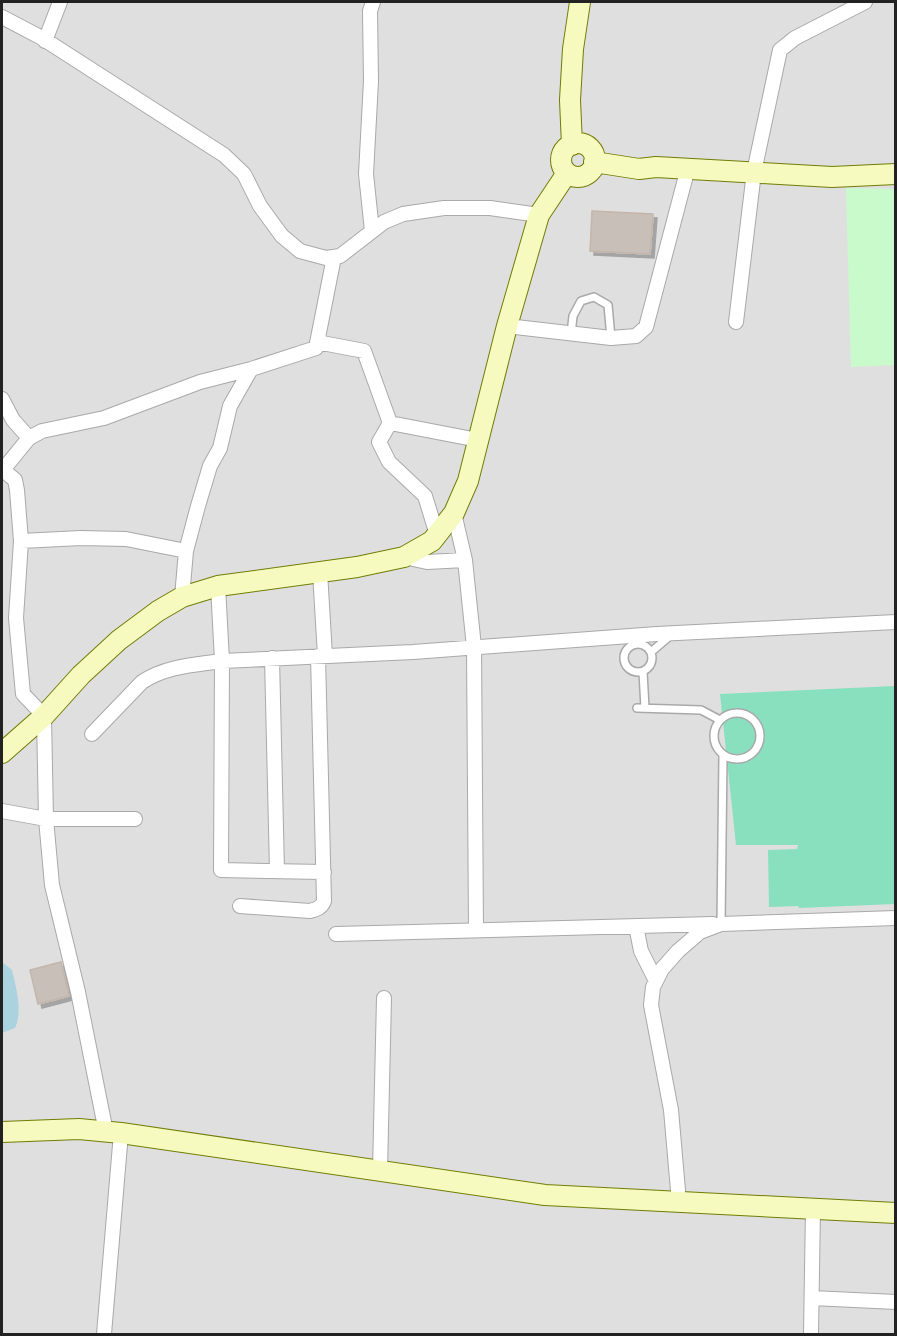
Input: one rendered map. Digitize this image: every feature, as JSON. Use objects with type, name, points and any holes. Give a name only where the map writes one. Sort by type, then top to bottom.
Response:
[{"type":"main road","points":[[572,145],[570,100],[573,49],[580,2]]},
{"type":"main road","points":[[572,145],[587,146],[594,155],[590,172],[584,176],[577,177],[567,173],[563,167],[562,155],[572,145]]},
{"type":"main road","points":[[594,162],[639,169],[688,168],[832,177],[896,174]]},
{"type":"main road","points":[[2,753],[44,717],[81,675],[119,640],[158,611],[182,597],[218,586],[357,567],[404,557],[432,541],[454,513],[468,481],[507,326],[540,215],[567,173]]},
{"type":"main road","points":[[2,1132],[78,1129],[114,1132],[545,1195],[896,1213]]},
{"type":"street","points":[[45,41],[60,2]]},
{"type":"street","points":[[372,231],[366,174],[371,81],[370,11],[373,2]]},
{"type":"street","points":[[736,322],[754,172],[780,50],[795,38],[865,2]]},
{"type":"street","points":[[2,17],[45,41],[224,155],[244,174],[260,206],[282,236],[300,251],[326,258],[340,256],[384,222],[403,214],[444,208],[490,208],[540,215]]},
{"type":"street","points":[[507,326],[610,338],[636,336],[646,327],[688,168]]},
{"type":"street","points":[[104,1335],[114,1132],[52,885],[46,819],[44,717],[23,694],[16,618],[21,541],[15,480],[2,470],[29,438],[42,431],[104,418],[200,382],[251,369],[316,348],[334,257]]},
{"type":"street","points":[[317,342],[364,351],[390,423],[379,442],[389,462],[425,496],[436,535]]},
{"type":"street","points":[[182,597],[186,551],[210,466],[219,448],[230,406],[251,369]]},
{"type":"street","points":[[2,399],[14,420],[29,438]]},
{"type":"street","points":[[390,423],[478,440]]},
{"type":"street","points":[[454,513],[465,560],[474,647],[476,930]]},
{"type":"street","points":[[21,541],[81,538],[126,539],[186,551]]},
{"type":"street","points":[[404,557],[427,562],[465,560]]},
{"type":"street","points":[[240,906],[310,911],[317,909],[324,901],[320,572]]},
{"type":"street","points":[[218,586],[222,661],[221,870],[324,872]]},
{"type":"street","points":[[92,734],[142,682],[152,676],[170,669],[222,661],[896,622]]},
{"type":"street","points":[[272,658],[277,871]]},
{"type":"street","points":[[2,811],[46,819],[135,819]]},
{"type":"street","points":[[336,934],[896,918]]},
{"type":"street","points":[[679,1202],[671,1110],[651,1005],[656,981],[662,969],[678,951],[700,933],[721,924]]},
{"type":"street","points":[[636,926],[641,951],[656,981]]},
{"type":"street","points":[[380,1171],[384,998]]},
{"type":"street","points":[[811,1335],[813,1209]]},
{"type":"street","points":[[812,1298],[896,1302]]},
{"type":"lane","points":[[571,334],[573,316],[581,301],[594,297],[608,305],[610,338]]},
{"type":"lane","points":[[651,652],[673,634]]},
{"type":"lane","points":[[612,638],[626,652],[626,666],[633,672],[643,672],[652,661],[651,652],[645,646],[632,646],[626,652]]},
{"type":"lane","points":[[643,672],[641,708],[701,710],[720,720]]},
{"type":"lane","points":[[742,714],[755,722],[760,736],[755,749],[750,754],[737,759],[723,755],[718,749],[714,734],[720,720],[727,715],[742,714]]},
{"type":"lane","points":[[721,924],[723,755]]},
{"type":"shaded area","points":[[2,2],[895,2],[895,1334],[2,1334]]},
{"type":"green space","points":[[846,188],[895,189],[895,365],[851,367]]},
{"type":"green space","points":[[895,686],[895,904],[769,907],[768,850],[797,849],[798,845],[736,845],[720,694]]},
{"type":"water","points":[[2,962],[12,970],[19,1007],[15,1028],[2,1033]]},
{"type":"building","points":[[592,211],[653,214],[650,254],[590,251]]},
{"type":"building","points":[[61,962],[69,996],[38,1004],[30,970]]}]
